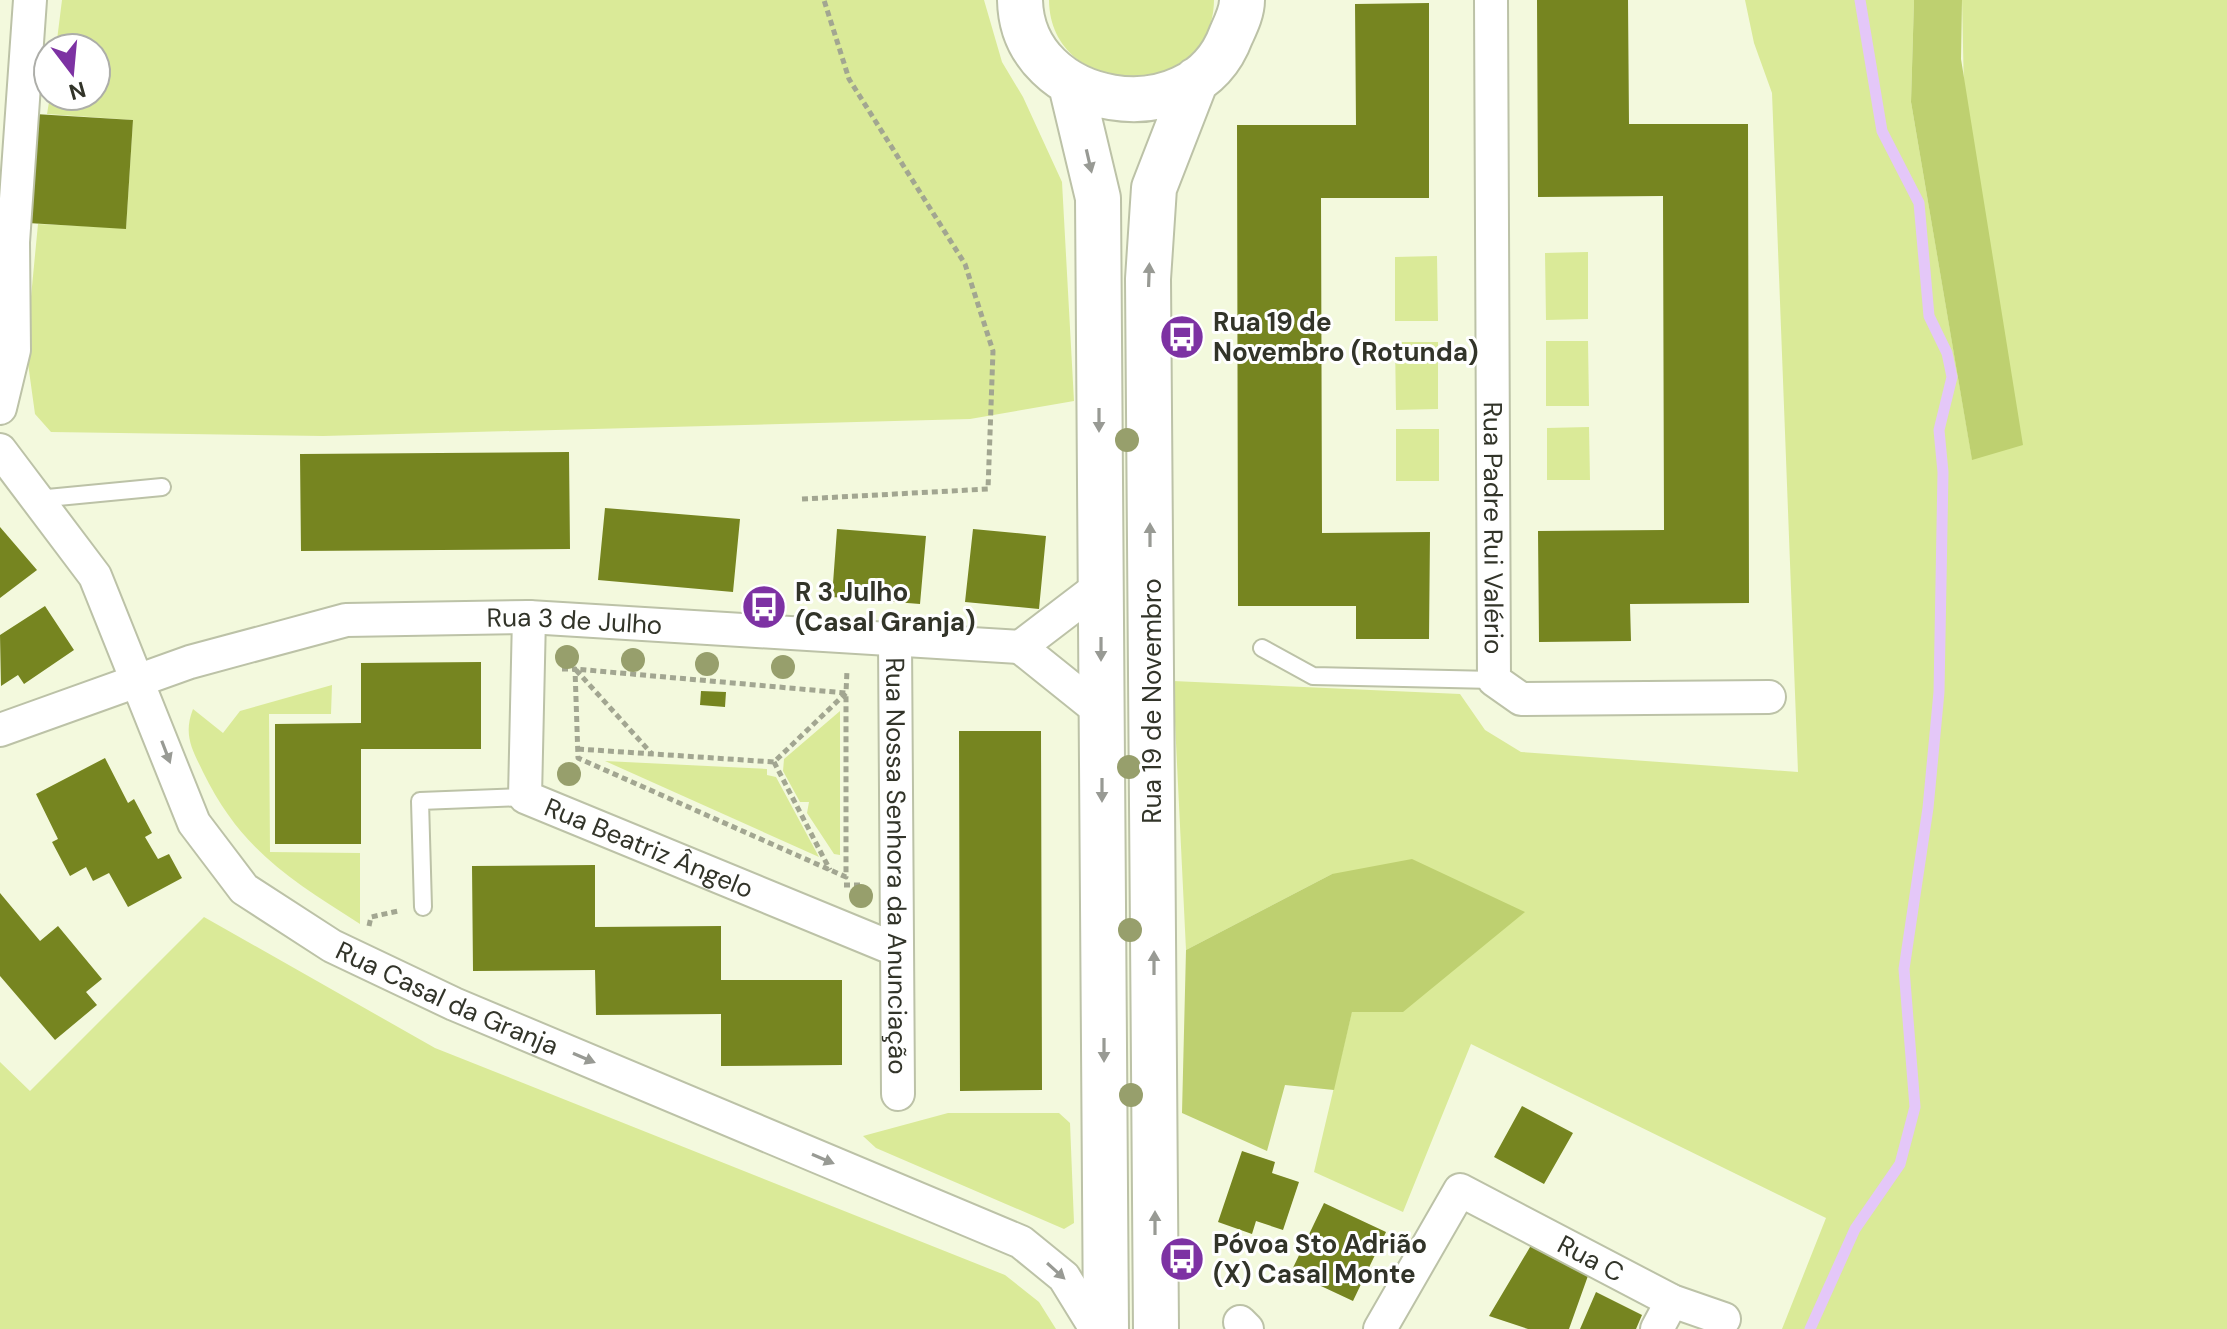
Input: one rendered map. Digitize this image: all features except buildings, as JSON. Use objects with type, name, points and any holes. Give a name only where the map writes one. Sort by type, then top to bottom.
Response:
[{"type":"street","points":[[0,408],[14,350],[13,242],[30,0]]},
{"type":"street","name":"Rua 19 de Novembro","points":[[1020,0],[1021,15],[1039,55],[1071,85],[1112,100],[1156,99],[1196,80],[1226,48],[1242,0]]},
{"type":"street","name":"Rua Padre Rui Valério","points":[[1491,0],[1494,680],[1521,699],[1769,697]]},
{"type":"street","name":"Rua 19 de Novembro","points":[[1156,1329],[1148,279],[1154,188],[1196,80]]},
{"type":"street","name":"Rua 19 de Novembro","points":[[1071,85],[1098,198],[1106,1329]]},
{"type":"street","name":"Rua Casal da Granja","points":[[0,450],[69,537],[95,576],[194,823],[244,889],[332,946],[454,1004],[1021,1242],[1064,1277],[1096,1329]]},
{"type":"street","points":[[1100,586],[1020,647],[1101,712]]},
{"type":"street","name":"Rua 3 de Julho","points":[[0,730],[137,679],[243,646],[346,620],[529,617],[1020,647]]},
{"type":"street","name":"Rua Beatriz Ângelo","points":[[529,617],[525,797],[897,950]]},
{"type":"street","name":"Rua Nossa Senhora da Anunciação","points":[[895,640],[898,1094]]},
{"type":"street","name":"Rua C","points":[[1380,1329],[1460,1190],[1672,1301],[1724,1319]]},
{"type":"street","points":[[1657,1329],[1672,1301]]},
{"type":"lane","points":[[37,499],[162,487]]},
{"type":"lane","points":[[1262,648],[1313,676],[1494,680]]},
{"type":"lane","points":[[423,907],[420,801],[525,797]]},
{"type":"path","points":[[802,499],[988,489],[993,351],[965,264],[849,79],[824,0]]},
{"type":"path","points":[[528,667],[846,693]]},
{"type":"path","points":[[575,669],[578,758],[846,877],[846,693]]},
{"type":"path","points":[[575,669],[653,754]]},
{"type":"path","points":[[578,749],[774,762],[846,693]]},
{"type":"path","points":[[774,762],[831,871]]},
{"type":"path","points":[[362,960],[371,917],[423,907]]},
{"type":"green space","points":[[62,0],[984,0],[1002,62],[1023,97],[1062,182],[1074,401],[970,419],[323,436],[51,432],[35,414],[26,349],[38,224],[126,228],[133,120],[47,114],[112,112],[112,32],[58,32]]},
{"type":"green space","points":[[1049,0],[1214,0],[1207,33],[1188,57],[1162,72],[1132,76],[1101,72],[1075,57],[1056,33]]},
{"type":"green space","points":[[1745,0],[1914,0],[1911,102],[1972,459],[1962,0],[2227,0],[2227,1329],[1782,1329],[1826,1218],[1471,1044],[1403,1212],[1314,1172],[1352,1011],[1332,874],[1186,950],[1173,681],[1460,694],[1485,730],[1521,752],[1798,772],[1772,93],[1754,43]]},
{"type":"green space","points":[[1914,0],[1962,0],[1961,59],[2023,445],[1972,460],[1911,102]]},
{"type":"green space","points":[[1588,252],[1588,319],[1546,320],[1545,253]]},
{"type":"green space","points":[[1437,256],[1438,321],[1395,321],[1395,257]]},
{"type":"green space","points":[[1546,341],[1588,341],[1589,406],[1546,406]]},
{"type":"green space","points":[[1395,342],[1438,342],[1438,409],[1396,410]]},
{"type":"green space","points":[[1589,427],[1590,480],[1547,480],[1547,428]]},
{"type":"green space","points":[[1396,429],[1439,429],[1439,481],[1396,481]]},
{"type":"green space","points":[[332,685],[331,714],[269,714],[270,852],[360,853],[360,924],[290,877],[251,843],[218,799],[195,756],[189,734],[193,709],[223,733],[240,711]]},
{"type":"green space","points":[[840,711],[840,855],[834,854],[807,813],[809,802],[800,802],[783,771],[784,759]]},
{"type":"green space","points":[[605,761],[767,769],[767,775],[776,777],[819,857]]},
{"type":"green space","points":[[1412,859],[1525,912],[1403,1012],[1352,1012],[1334,1090],[1285,1085],[1267,1151],[1182,1113],[1186,950],[1332,874]]},
{"type":"green space","points":[[204,917],[435,1048],[1005,1275],[1039,1302],[1056,1329],[0,1329],[0,1062],[30,1091]]},
{"type":"green space","points":[[948,1113],[1059,1113],[1070,1123],[1074,1223],[1064,1229],[876,1148],[863,1136]]},
{"type":"waterway","points":[[1810,1329],[1855,1229],[1900,1164],[1915,1107],[1904,969],[1928,808],[1939,692],[1943,472],[1939,430],[1952,377],[1947,353],[1929,316],[1919,203],[1882,131],[1860,0]]},
{"type":"place","name":"Rua 19 de Novembro (Rotunda)","points":[[1182,337]]},
{"type":"place","name":"R 3 Julho (Casal Granja)","points":[[764,607]]},
{"type":"place","name":"Póvoa Sto Adrião (X) Casal Monte","points":[[1182,1259]]}]
